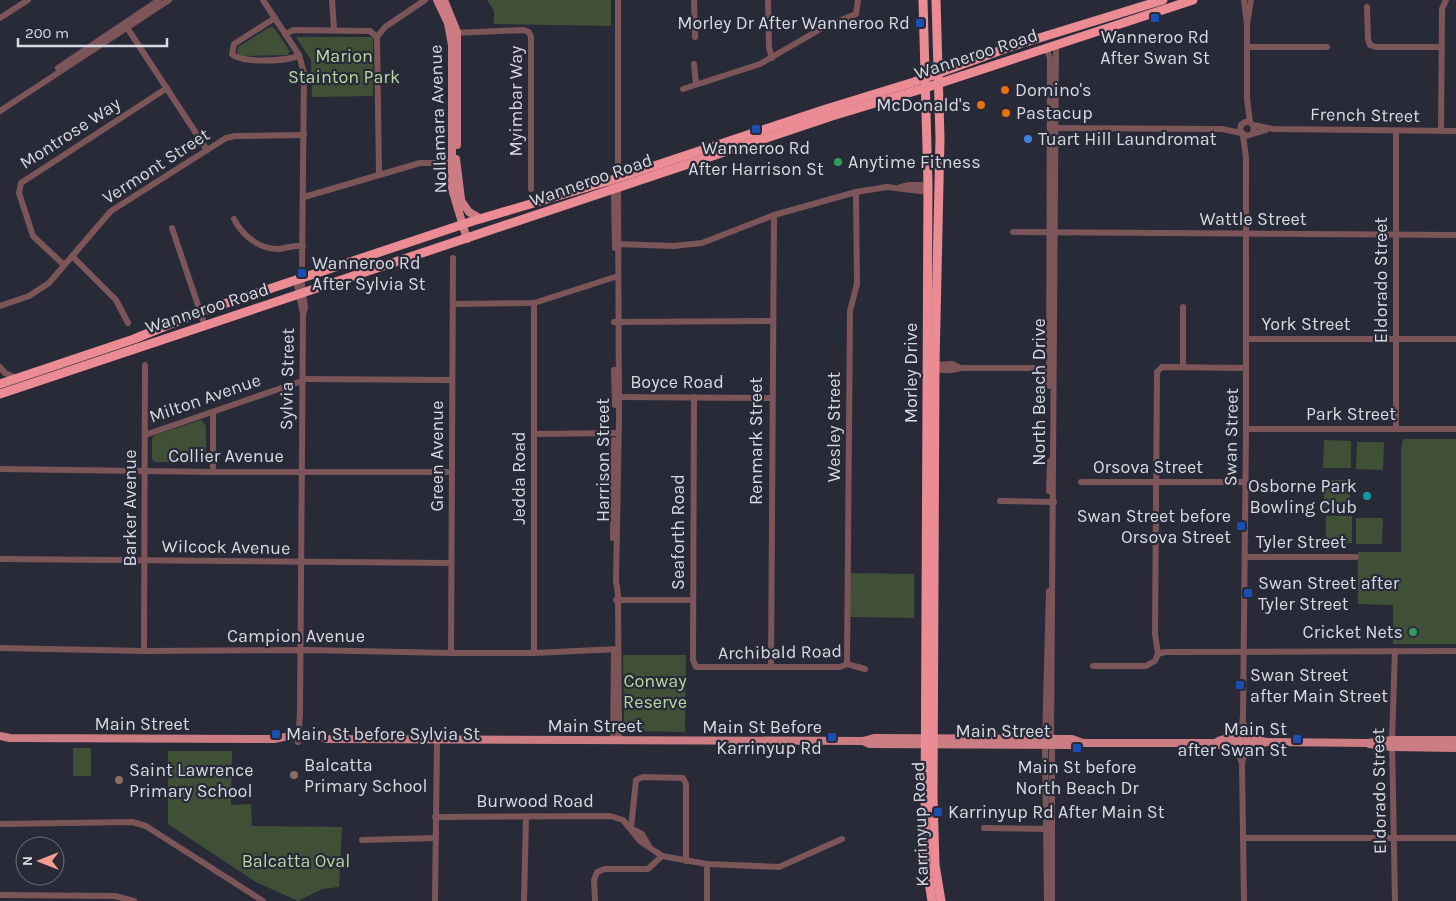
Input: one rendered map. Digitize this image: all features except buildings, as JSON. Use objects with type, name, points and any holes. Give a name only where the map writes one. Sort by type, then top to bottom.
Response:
[{"type":"highway","name":"Morley Drive","points":[[923,0],[931,368],[929,742]]},
{"type":"highway","name":"Morley Drive","points":[[931,368],[940,138],[936,0]]},
{"type":"highway","name":"Wanneroo Road","points":[[0,394],[469,238],[614,184],[938,72],[1163,0]]},
{"type":"highway","name":"Wanneroo Road","points":[[0,385],[134,339],[200,312],[465,224],[614,184],[925,88],[1193,0]]},
{"type":"highway","points":[[928,171],[930,146],[934,140],[940,138]]},
{"type":"highway","name":"Karrinyup Road","points":[[929,742],[925,844],[932,901]]},
{"type":"highway","name":"Karrinyup Road","points":[[929,742],[934,840],[941,901]]},
{"type":"main road","name":"Nollamara Avenue","points":[[437,0],[454,33]]},
{"type":"main road","name":"Nollamara Avenue","points":[[444,0],[454,33],[454,163],[452,189],[457,208],[465,224]]},
{"type":"main road","name":"Nollamara Avenue","points":[[454,163],[459,196],[469,238]]},
{"type":"main road","points":[[459,196],[467,210],[481,219]]},
{"type":"main road","points":[[447,230],[456,220],[457,208]]},
{"type":"main road","name":"Main Street","points":[[0,736],[10,738],[275,739],[282,742],[300,739],[321,742],[327,739],[863,741],[870,744],[1048,742],[1072,739],[1083,743],[1215,743],[1220,739],[1242,743],[1453,744]]},
{"type":"main road","name":"Main Street","points":[[0,741],[10,738]]},
{"type":"street","points":[[0,18],[28,0]]},
{"type":"street","points":[[0,111],[126,26],[159,0]]},
{"type":"street","points":[[151,5],[169,0]]},
{"type":"street","points":[[263,0],[299,55],[304,73],[302,265]]},
{"type":"street","points":[[332,0],[334,30]]},
{"type":"street","points":[[379,174],[377,37],[385,27],[425,0]]},
{"type":"street","points":[[618,0],[618,163]]},
{"type":"street","points":[[694,0],[695,37]]},
{"type":"street","points":[[768,0],[769,48],[772,58]]},
{"type":"street","points":[[683,89],[772,58],[824,27],[856,14],[858,0]]},
{"type":"street","name":"Swan Street","points":[[1244,0],[1247,25],[1246,429],[1242,743],[1244,901]]},
{"type":"street","name":"Swan Street","points":[[1247,25],[1251,0]]},
{"type":"street","points":[[1441,131],[1444,1]]},
{"type":"street","points":[[1367,7],[1368,39],[1370,45],[1376,47],[1442,47]]},
{"type":"street","points":[[275,18],[234,44],[232,54],[239,60],[289,59],[299,55]]},
{"type":"street","points":[[126,26],[208,150]]},
{"type":"street","points":[[0,106],[126,26]]},
{"type":"street","points":[[285,34],[294,30],[370,31],[377,37]]},
{"type":"street","name":"Myimbar Way","points":[[454,33],[524,30],[529,32],[531,37],[531,189]]},
{"type":"street","name":"North Beach Drive","points":[[1052,901],[1049,829],[1048,660],[1051,502],[1053,128],[1056,45]]},
{"type":"street","points":[[1247,47],[1328,47]]},
{"type":"street","name":"North Beach Drive","points":[[1046,48],[1050,58],[1053,128]]},
{"type":"street","points":[[694,64],[696,84]]},
{"type":"street","name":"Montrose Way","points":[[64,266],[33,236],[19,193],[21,183],[166,88]]},
{"type":"street","name":"French Street","points":[[1053,128],[1273,128],[1456,131]]},
{"type":"street","name":"Eldorado Street","points":[[1396,131],[1396,429]]},
{"type":"street","name":"Vermont Street","points":[[0,306],[40,290],[64,266],[111,211],[226,138],[236,136],[304,135]]},
{"type":"street","points":[[304,198],[420,163],[454,163]]},
{"type":"street","name":"Harrison Street","points":[[614,184],[617,247],[616,741]]},
{"type":"street","points":[[617,247],[706,246],[774,216],[856,192],[887,187],[928,188]]},
{"type":"street","name":"Wesley Street","points":[[847,664],[850,311],[857,284],[856,192]]},
{"type":"street","name":"Renmark Street","points":[[770,667],[774,216]]},
{"type":"street","points":[[234,219],[245,234],[264,247],[281,249],[303,246]]},
{"type":"street","points":[[172,228],[205,326]]},
{"type":"street","name":"Wattle Street","points":[[1013,232],[1456,234]]},
{"type":"street","points":[[72,256],[116,300],[128,323]]},
{"type":"street","name":"Green Avenue","points":[[451,653],[453,258]]},
{"type":"street","points":[[453,304],[534,303],[616,276]]},
{"type":"street","name":"Sylvia Street","points":[[298,279],[305,307],[303,315],[302,380],[300,739]]},
{"type":"street","name":"Jedda Road","points":[[534,303],[534,653]]},
{"type":"street","points":[[1183,306],[1183,367]]},
{"type":"street","points":[[616,322],[773,321]]},
{"type":"street","name":"York Street","points":[[1246,339],[1456,339]]},
{"type":"street","points":[[931,368],[952,364],[961,368],[1052,368]]},
{"type":"street","name":"Barker Avenue","points":[[144,651],[145,365]]},
{"type":"street","points":[[0,367],[5,373],[19,378]]},
{"type":"street","points":[[1093,666],[1146,666],[1155,661],[1158,654],[1155,634],[1157,372],[1162,367],[1246,368]]},
{"type":"street","name":"Milton Avenue","points":[[145,435],[213,413],[302,380],[452,380]]},
{"type":"street","points":[[0,385],[9,387],[36,382]]},
{"type":"street","name":"Boyce Road","points":[[616,397],[771,398]]},
{"type":"street","name":"Seaforth Road","points":[[694,397],[693,660],[696,667]]},
{"type":"street","points":[[213,413],[213,472]]},
{"type":"street","name":"Park Street","points":[[1246,429],[1456,429]]},
{"type":"street","points":[[534,434],[616,434]]},
{"type":"street","name":"Collier Avenue","points":[[0,469],[213,472],[452,472]]},
{"type":"street","name":"Orsova Street","points":[[1080,482],[1245,482]]},
{"type":"street","points":[[1000,501],[1051,502]]},
{"type":"street","name":"Tyler Street","points":[[1245,557],[1356,557]]},
{"type":"street","name":"Wilcock Avenue","points":[[0,559],[451,563]]},
{"type":"street","points":[[616,600],[693,600]]},
{"type":"street","name":"Campion Avenue","points":[[0,648],[451,653],[616,651]]},
{"type":"street","points":[[1158,654],[1165,652],[1243,650],[1456,651]]},
{"type":"street","name":"Eldorado Street","points":[[1394,901],[1395,838],[1392,743],[1395,650]]},
{"type":"street","name":"Archibald Road","points":[[696,667],[840,667],[847,664],[865,670]]},
{"type":"street","points":[[435,901],[436,740]]},
{"type":"street","name":"Swan Street","points":[[1242,743],[1242,763]]},
{"type":"street","points":[[632,828],[636,780],[643,777],[683,778],[686,784],[686,861]]},
{"type":"street","name":"Burwood Road","points":[[435,817],[610,816],[623,820],[642,834],[649,847],[662,856],[707,864],[760,868],[779,867],[842,839]]},
{"type":"street","points":[[524,901],[526,817]]},
{"type":"street","points":[[0,824],[132,822],[146,826],[263,901]]},
{"type":"street","points":[[984,828],[1049,829]]},
{"type":"street","name":"North Beach Drive","points":[[1047,901],[1049,829]]},
{"type":"street","points":[[362,840],[436,838]]},
{"type":"street","points":[[1242,838],[1456,838]]},
{"type":"street","points":[[595,901],[594,880],[597,872],[605,869],[648,869],[662,856]]},
{"type":"street","points":[[707,864],[707,901]]},
{"type":"street","points":[[0,895],[56,898],[115,896],[134,901]]},
{"type":"green space","points":[[487,0],[611,0],[611,26],[494,24],[494,11]]},
{"type":"green space","points":[[270,27],[274,28],[290,51],[288,55],[241,56],[237,53],[238,47]]},
{"type":"green space","name":"Marion Stainton Park","points":[[296,37],[373,37],[373,96],[312,97],[311,60]]},
{"type":"green space","points":[[201,420],[206,426],[206,457],[201,462],[155,462],[152,459],[152,439],[155,435]]},
{"type":"green space","points":[[1403,439],[1456,439],[1456,644],[1393,644],[1393,605],[1358,604],[1358,552],[1401,552],[1401,450]]},
{"type":"green space","points":[[1324,440],[1351,441],[1351,468],[1323,468]]},
{"type":"green space","points":[[1357,442],[1384,442],[1383,470],[1356,469]]},
{"type":"green space","points":[[1323,480],[1350,480],[1350,506],[1324,507]]},
{"type":"green space","points":[[1326,516],[1352,516],[1352,543],[1326,543]]},
{"type":"green space","points":[[1356,518],[1383,518],[1382,544],[1356,544]]},
{"type":"green space","points":[[850,573],[914,574],[914,618],[849,617]]},
{"type":"green space","name":"Conway Reserve","points":[[623,655],[686,655],[685,732],[627,731],[624,727]]},
{"type":"green space","points":[[73,748],[91,748],[91,776],[73,776]]},
{"type":"green space","name":"Balcatta Oval","points":[[168,751],[232,751],[231,805],[251,804],[252,826],[342,827],[339,887],[322,889],[298,901],[256,882],[168,824]]},
{"type":"place","name":"Wanneroo Rd After Swan St","points":[[1155,18]]},
{"type":"place","name":"Morley Dr After Wanneroo Rd","points":[[920,23]]},
{"type":"place","name":"Domino's","points":[[1005,90]]},
{"type":"place","name":"McDonald's","points":[[981,105]]},
{"type":"place","name":"Pastacup","points":[[1006,113]]},
{"type":"place","name":"Wanneroo Rd After Harrison St","points":[[756,129]]},
{"type":"place","name":"Tuart Hill Laundromat","points":[[1028,139]]},
{"type":"place","name":"Anytime Fitness","points":[[838,162]]},
{"type":"place","name":"Wanneroo Rd After Sylvia St","points":[[302,273]]},
{"type":"place","name":"Osborne Park Bowling Club","points":[[1367,496]]},
{"type":"place","name":"Swan Street before Orsova Street","points":[[1241,526]]},
{"type":"place","name":"Swan Street after Tyler Street","points":[[1248,593]]},
{"type":"place","name":"Cricket Nets","points":[[1413,632]]},
{"type":"place","name":"Swan Street after Main Street","points":[[1240,685]]},
{"type":"place","name":"Main St before Sylvia St","points":[[276,734]]},
{"type":"place","name":"Main St Before Karrinyup Rd","points":[[832,737]]},
{"type":"place","name":"Main St after Swan St","points":[[1297,739]]},
{"type":"place","name":"Main St before North Beach Dr","points":[[1077,748]]},
{"type":"place","name":"Balcatta Primary School","points":[[294,775]]},
{"type":"place","name":"Saint Lawrence Primary School","points":[[119,780]]},
{"type":"place","name":"Karrinyup Rd After Main St","points":[[938,812]]}]
